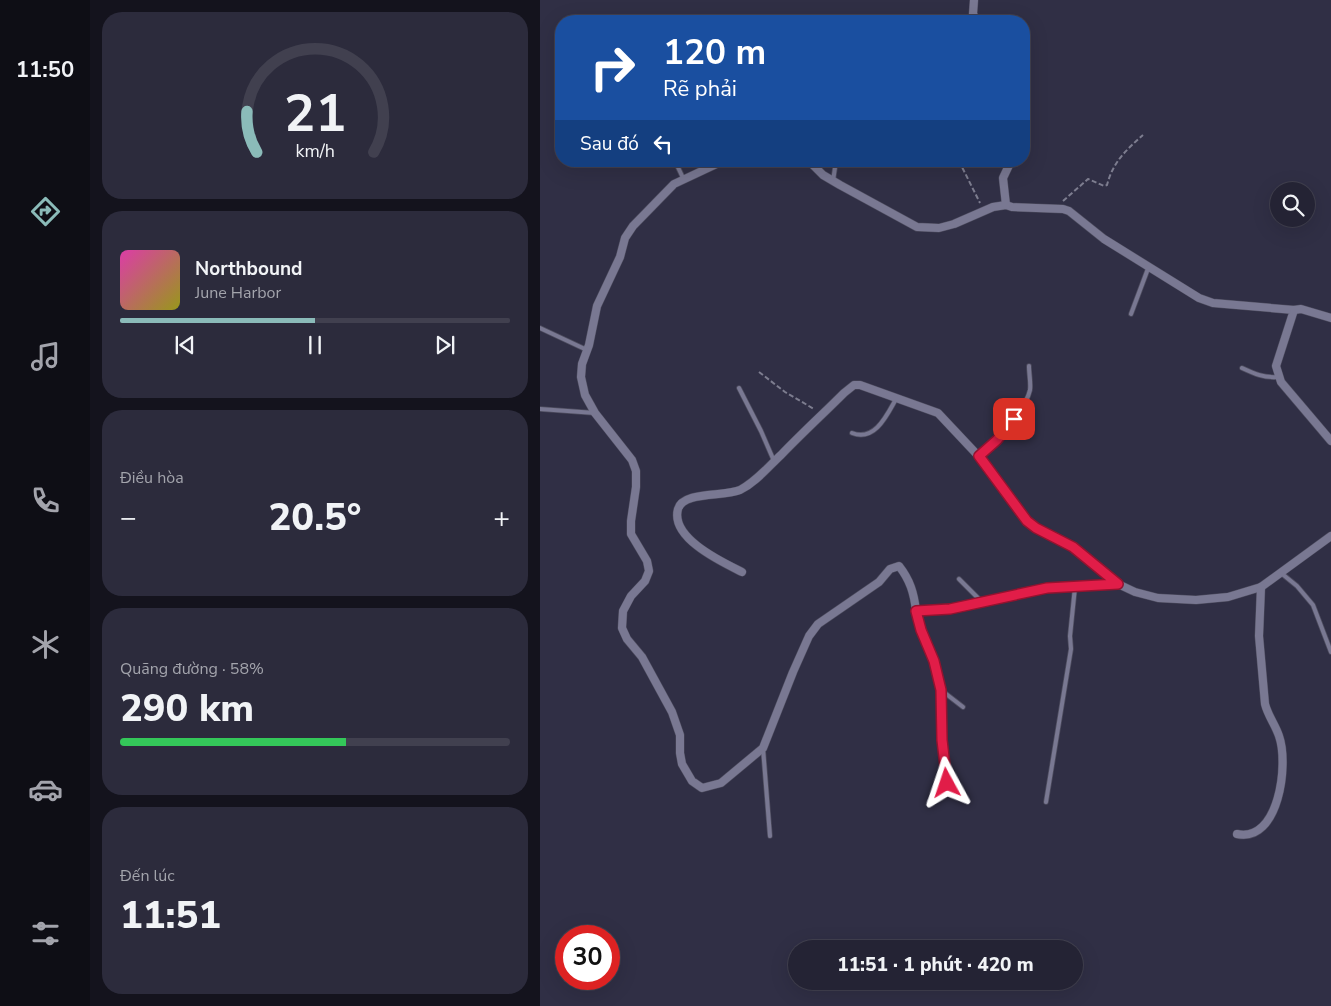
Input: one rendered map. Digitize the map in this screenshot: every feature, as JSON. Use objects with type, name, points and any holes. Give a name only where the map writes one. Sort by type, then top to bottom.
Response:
[{"type":"street","points":[[974,0],[974,15]]},
{"type":"street","points":[[711,167],[668,190],[633,226],[625,238],[620,257],[597,306],[582,364],[581,377],[584,395],[595,414],[632,460],[636,471],[631,534],[647,561],[649,571],[645,580],[631,596],[623,611],[622,628],[628,639],[642,656],[672,712],[680,735],[682,764],[695,784],[702,788],[710,787],[721,783],[763,748],[793,672],[809,636],[818,624],[879,582],[890,569],[899,566],[912,587],[921,630],[934,661],[941,690],[942,740],[947,783],[942,793],[930,802]]},
{"type":"street","points":[[816,167],[833,181],[917,227],[939,228],[954,224],[983,210],[1006,205],[1012,207],[1056,208],[1069,211],[1104,238],[1188,293],[1213,303],[1301,309],[1331,318]]},
{"type":"street","points":[[1006,205],[1003,178],[1008,167]]},
{"type":"street","points":[[1294,310],[1276,366],[1278,377],[1331,441]]},
{"type":"street","points":[[742,572],[713,558],[697,546],[684,532],[678,519],[678,510],[682,501],[690,497],[721,495],[742,489],[854,385],[867,386],[896,399],[938,413],[979,456],[1027,521],[1036,528],[1073,547],[1118,584],[1158,598],[1196,600],[1228,597],[1262,587],[1331,536]]},
{"type":"street","points":[[916,611],[950,609],[1047,588],[1118,584]]},
{"type":"street","points":[[1237,834],[1244,836],[1258,832],[1267,823],[1278,798],[1282,766],[1279,736],[1267,714],[1265,704],[1259,636],[1262,587]]},
{"type":"lane","points":[[678,167],[684,180]]},
{"type":"lane","points":[[833,181],[835,167]]},
{"type":"lane","points":[[1131,314],[1149,266]]},
{"type":"lane","points":[[540,328],[587,350]]},
{"type":"lane","points":[[979,456],[997,440],[1014,419],[1030,392],[1029,366]]},
{"type":"lane","points":[[1242,368],[1256,375],[1270,378],[1278,377]]},
{"type":"lane","points":[[739,388],[774,461]]},
{"type":"lane","points":[[852,433],[864,435],[877,428],[896,399]]},
{"type":"lane","points":[[540,410],[595,414]]},
{"type":"lane","points":[[1281,573],[1297,586],[1313,605],[1331,652]]},
{"type":"lane","points":[[959,579],[981,602]]},
{"type":"lane","points":[[1046,802],[1071,649],[1070,636],[1075,587]]},
{"type":"lane","points":[[941,690],[963,707]]},
{"type":"lane","points":[[763,748],[770,836]]},
{"type":"path","points":[[1056,208],[1088,179],[1104,186],[1107,185],[1110,171],[1116,162],[1143,134]]},
{"type":"path","points":[[962,167],[983,210]]},
{"type":"path","points":[[759,372],[784,392],[823,414]]},
{"type":"route","points":[[947,783],[942,740],[941,690],[934,661],[921,630],[916,611],[950,609],[1047,588],[1118,584],[1073,547],[1036,528],[1027,521],[979,456],[997,440],[1014,419]]}]
